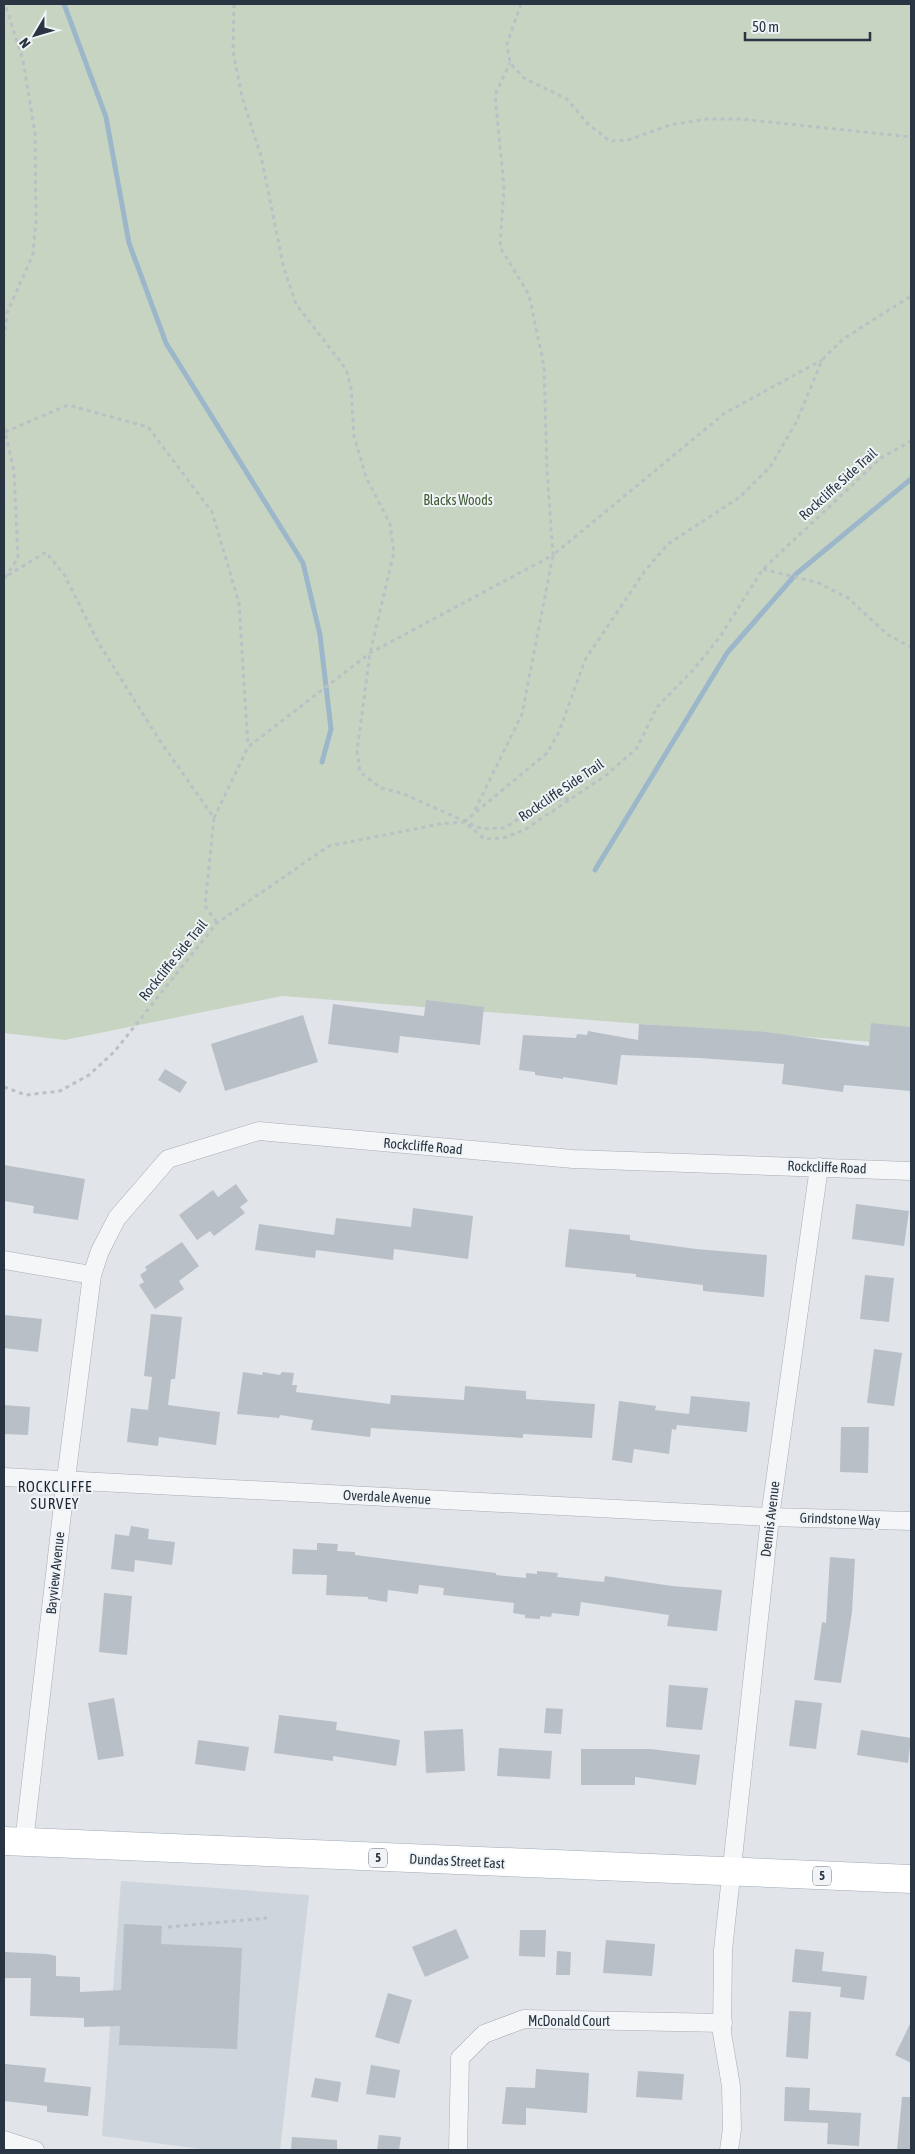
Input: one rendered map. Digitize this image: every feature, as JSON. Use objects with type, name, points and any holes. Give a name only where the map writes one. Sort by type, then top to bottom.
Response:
[{"type":"main road","name":"Dundas Street East","points":[[14,1842],[911,1880]]},
{"type":"street","name":"Rockcliffe Road","points":[[92,1274],[100,1251],[118,1218],[168,1159],[259,1131],[573,1159],[819,1166],[911,1172]]},
{"type":"street","name":"Dennis Avenue","points":[[732,1873],[770,1517],[819,1166]]},
{"type":"street","points":[[4,1260],[92,1274]]},
{"type":"street","name":"Bayview Avenue","points":[[14,1842],[66,1479],[92,1274]]},
{"type":"street","name":"Overdale Avenue","points":[[4,1477],[770,1517]]},
{"type":"street","name":"Grindstone Way","points":[[770,1517],[911,1521]]},
{"type":"street","points":[[729,2150],[732,2129],[731,2086],[722,2033],[723,1950],[732,1873]]},
{"type":"street","name":"McDonald Court","points":[[458,2150],[460,2058],[484,2034],[524,2019],[723,2023]]},
{"type":"street","points":[[4,2140],[35,2150]]},
{"type":"path","points":[[4,338],[6,313],[32,254],[36,220],[35,133],[23,60],[5,4]]},
{"type":"path","points":[[234,4],[234,51],[240,88],[261,156],[284,269],[296,304],[346,369],[351,388],[354,436],[366,477],[390,524],[394,552],[370,653],[357,751],[360,772],[381,788],[404,794],[482,829],[504,828],[548,801],[573,797]]},
{"type":"path","points":[[520,4],[507,44],[510,63],[524,78],[567,99],[588,124],[610,141],[628,140],[670,125],[706,119],[750,120],[911,137]]},
{"type":"path","points":[[473,813],[522,714],[553,555],[547,471],[544,366],[529,295],[500,247],[504,187],[495,95],[510,63]]},
{"type":"path","points":[[217,924],[205,906],[214,818],[248,747],[370,653],[553,555],[725,413],[822,360],[843,339],[911,296]]},
{"type":"path","points":[[464,822],[547,753],[559,732],[585,660],[644,572],[668,544],[740,497],[770,467],[796,423],[822,360]]},
{"type":"path","points":[[5,432],[68,405],[148,428],[212,512],[239,603],[248,747]]},
{"type":"path","points":[[4,427],[14,471],[18,558],[8,575]]},
{"type":"path","name":"Rockcliffe Side Trail","points":[[4,1087],[26,1095],[60,1091],[89,1075],[114,1052],[217,924],[329,846],[440,824],[464,822],[485,839],[503,838],[524,830],[605,776],[637,748],[657,707],[694,670],[720,638],[763,569],[881,458],[911,441]]},
{"type":"path","points":[[4,579],[46,552],[66,576],[98,642],[158,738],[214,818]]},
{"type":"path","points":[[763,569],[819,583],[848,598],[888,635],[911,647]]},
{"type":"path","points":[[168,1926],[267,1918]]},
{"type":"shaded area","points":[[121,1881],[309,1895],[280,2150],[209,2150],[102,2136]]},
{"type":"green space","name":"Blacks Woods","points":[[4,4],[911,4],[911,1045],[282,996],[65,1040],[4,1033]]},
{"type":"building","points":[[426,1000],[484,1007],[480,1045],[400,1036],[398,1053],[328,1044],[333,1004],[424,1016]]},
{"type":"building","points":[[303,1015],[318,1062],[225,1091],[211,1044]]},
{"type":"building","points":[[871,1023],[911,1027],[911,1091],[844,1085],[843,1092],[782,1084],[784,1064],[699,1058],[621,1055],[617,1085],[535,1075],[535,1072],[519,1070],[523,1035],[576,1038],[577,1034],[587,1035],[588,1031],[638,1040],[639,1024],[766,1032],[869,1046]]},
{"type":"building","points":[[165,1069],[187,1082],[180,1093],[158,1080]]},
{"type":"building","points":[[4,1165],[85,1179],[78,1220],[33,1213],[34,1206],[4,1201]]},
{"type":"building","points":[[236,1184],[248,1201],[240,1207],[245,1213],[214,1236],[210,1231],[197,1240],[179,1215],[213,1190],[218,1197]]},
{"type":"building","points":[[856,1204],[909,1211],[904,1246],[852,1239]]},
{"type":"building","points":[[413,1208],[473,1216],[468,1259],[394,1249],[393,1260],[316,1250],[315,1258],[255,1250],[259,1224],[334,1235],[336,1218],[411,1227]]},
{"type":"building","points":[[569,1229],[630,1235],[630,1240],[696,1249],[767,1255],[764,1297],[703,1291],[703,1285],[636,1277],[636,1274],[565,1267]]},
{"type":"building","points":[[182,1242],[199,1266],[179,1281],[184,1289],[155,1309],[139,1285],[144,1282],[140,1275],[147,1270],[145,1267]]},
{"type":"building","points":[[865,1275],[894,1278],[889,1322],[860,1319]]},
{"type":"building","points":[[151,1314],[182,1317],[175,1379],[171,1379],[168,1405],[220,1412],[216,1445],[159,1437],[158,1446],[127,1442],[131,1408],[148,1410],[152,1377],[144,1376]]},
{"type":"building","points":[[4,1315],[42,1319],[38,1352],[4,1348]]},
{"type":"building","points":[[874,1349],[902,1353],[894,1406],[867,1403]]},
{"type":"building","points":[[243,1372],[262,1375],[263,1372],[280,1375],[282,1372],[294,1373],[292,1385],[297,1385],[296,1392],[390,1404],[391,1395],[464,1400],[465,1386],[526,1391],[526,1399],[595,1404],[592,1438],[523,1434],[523,1438],[371,1428],[370,1437],[311,1430],[313,1420],[280,1415],[279,1418],[237,1414]]},
{"type":"building","points":[[691,1396],[750,1402],[747,1432],[677,1425],[676,1430],[672,1429],[669,1454],[634,1449],[632,1463],[612,1460],[619,1401],[656,1406],[655,1410],[689,1414]]},
{"type":"building","points":[[4,1405],[30,1407],[28,1435],[4,1434]]},
{"type":"building","points":[[841,1427],[869,1427],[868,1473],[840,1472]]},
{"type":"building","points":[[131,1526],[149,1529],[148,1539],[175,1542],[172,1565],[135,1560],[134,1572],[111,1569],[115,1534],[129,1536]]},
{"type":"building","points":[[317,1543],[338,1544],[337,1551],[355,1552],[355,1555],[496,1573],[496,1575],[526,1578],[526,1573],[537,1574],[537,1571],[558,1573],[557,1577],[604,1582],[605,1576],[672,1586],[722,1590],[717,1631],[667,1626],[669,1615],[581,1602],[579,1616],[552,1613],[551,1617],[540,1616],[540,1619],[525,1618],[525,1615],[513,1613],[514,1603],[443,1595],[444,1588],[419,1585],[418,1594],[388,1590],[387,1602],[368,1599],[368,1597],[326,1595],[327,1575],[292,1574],[293,1549],[317,1550]]},
{"type":"building","points":[[830,1557],[855,1559],[852,1612],[841,1683],[814,1680],[822,1622],[826,1623]]},
{"type":"building","points":[[104,1593],[132,1596],[127,1655],[99,1652]]},
{"type":"building","points":[[669,1685],[708,1688],[702,1730],[666,1727]]},
{"type":"building","points":[[114,1698],[124,1756],[98,1760],[88,1703]]},
{"type":"building","points":[[795,1700],[822,1703],[816,1749],[789,1746]]},
{"type":"building","points":[[546,1708],[563,1709],[561,1734],[544,1733]]},
{"type":"building","points":[[279,1715],[337,1722],[336,1730],[400,1740],[396,1766],[333,1756],[333,1761],[274,1753]]},
{"type":"building","points":[[463,1729],[465,1771],[426,1773],[424,1731]]},
{"type":"building","points":[[861,1730],[911,1738],[908,1763],[857,1755]]},
{"type":"building","points":[[198,1740],[249,1747],[245,1771],[195,1764]]},
{"type":"building","points":[[499,1748],[552,1751],[550,1779],[497,1776]]},
{"type":"building","points":[[581,1749],[650,1749],[700,1755],[696,1785],[635,1777],[635,1785],[581,1785]]},
{"type":"building","points":[[124,1924],[162,1926],[161,1944],[242,1948],[237,2049],[119,2045],[120,2026],[84,2027],[84,2018],[30,2016],[31,1978],[4,1978],[4,1952],[47,1954],[56,1956],[56,1976],[80,1977],[80,1992],[121,1990]]},
{"type":"building","points":[[456,1929],[469,1958],[425,1977],[412,1947]]},
{"type":"building","points":[[520,1930],[546,1930],[545,1957],[519,1956]]},
{"type":"building","points":[[606,1940],[655,1944],[652,1976],[603,1973]]},
{"type":"building","points":[[795,1949],[824,1952],[822,1971],[867,1976],[864,2000],[840,1997],[841,1987],[792,1982]]},
{"type":"building","points":[[557,1951],[571,1952],[570,1975],[556,1975]]},
{"type":"building","points":[[388,1993],[412,2000],[399,2044],[375,2037]]},
{"type":"building","points":[[789,2011],[811,2012],[808,2059],[786,2057]]},
{"type":"building","points":[[911,2022],[911,2063],[895,2055]]},
{"type":"building","points":[[5,2064],[46,2068],[44,2082],[91,2087],[88,2116],[47,2112],[47,2106],[4,2101]]},
{"type":"building","points":[[371,2065],[400,2070],[395,2098],[366,2094]]},
{"type":"building","points":[[536,2069],[589,2073],[587,2113],[526,2108],[526,2125],[502,2124],[506,2087],[535,2088]]},
{"type":"building","points":[[638,2071],[684,2074],[682,2100],[636,2097]]},
{"type":"building","points":[[315,2078],[341,2082],[338,2102],[311,2097]]},
{"type":"building","points":[[785,2087],[810,2088],[809,2110],[861,2113],[859,2146],[827,2144],[828,2123],[784,2121]]},
{"type":"building","points":[[902,2097],[911,2097],[911,2150],[897,2150]]},
{"type":"building","points":[[379,2135],[401,2137],[399,2150],[377,2150]]},
{"type":"building","points":[[292,2137],[337,2140],[337,2150],[291,2150]]},
{"type":"waterway","points":[[64,4],[106,117],[129,243],[166,343],[303,563],[320,635],[331,729],[322,762]]},
{"type":"waterway","points":[[595,870],[727,653],[796,574],[911,479]]},
{"type":"district","name":"ROCKCLIFFE SURVEY","points":[[55,1496]]}]
